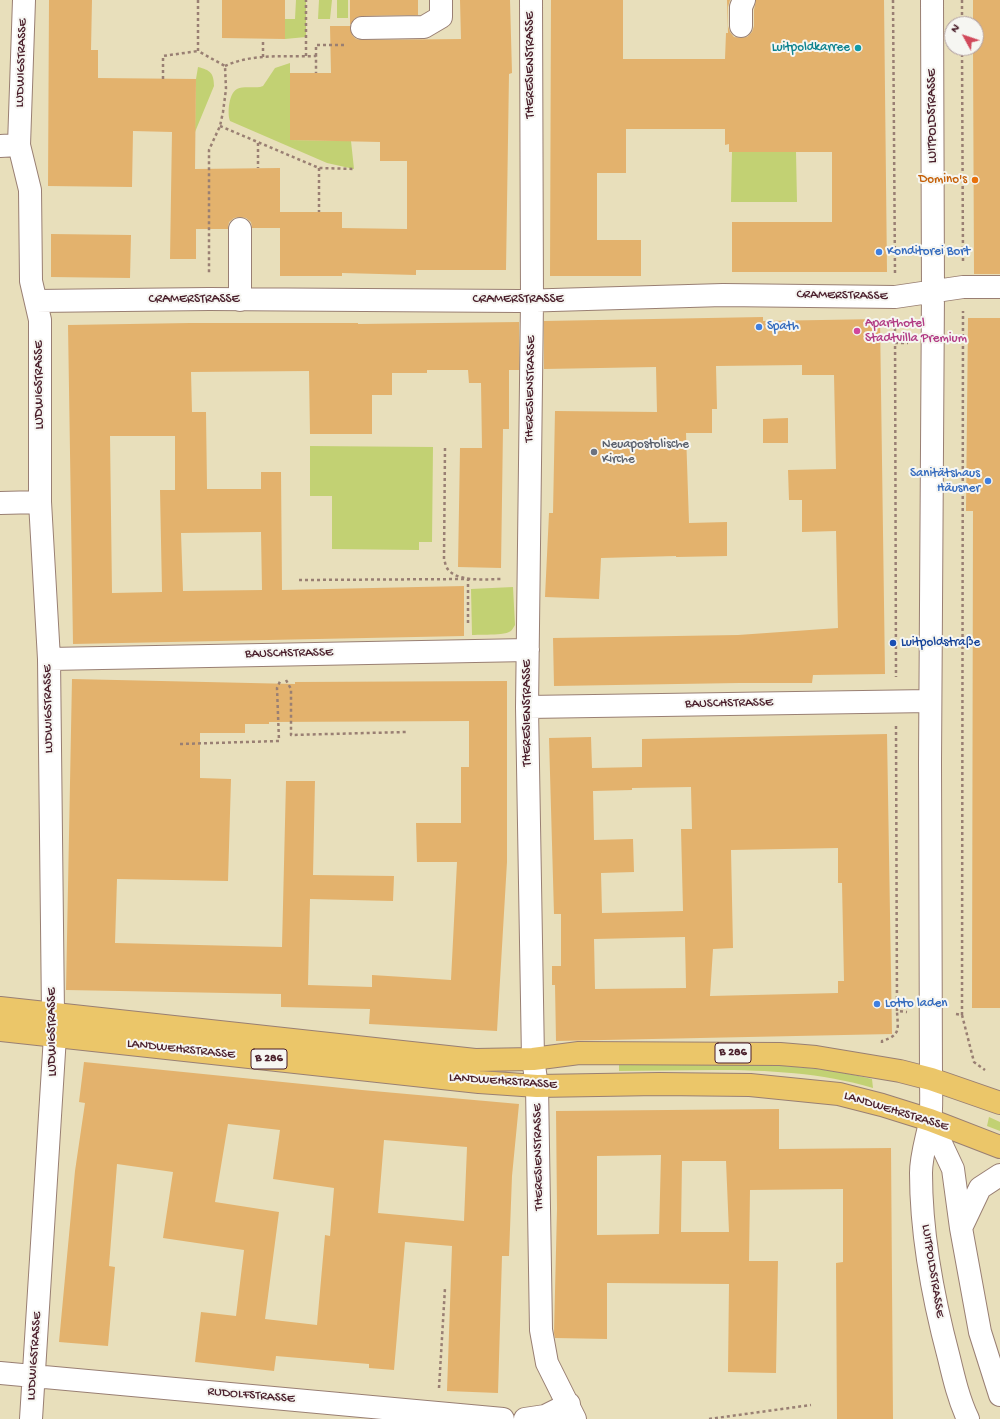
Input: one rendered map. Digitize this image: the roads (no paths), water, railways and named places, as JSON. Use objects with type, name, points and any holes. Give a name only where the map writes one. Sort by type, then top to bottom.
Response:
[{"type":"main road","name":"LANDWEHRSTRASSE","points":[[0,1008],[475,1060],[533,1059],[579,1053],[780,1054],[816,1057],[900,1071],[1000,1103]]},
{"type":"main road","name":"LANDWEHRSTRASSE","points":[[0,1030],[471,1081],[537,1086],[659,1084],[750,1085],[839,1094],[882,1105],[930,1120],[1000,1147]]},
{"type":"street","points":[[356,36],[424,27],[441,17],[441,0]]},
{"type":"street","name":"THERESIENSTRASSE","points":[[531,0],[532,301],[527,707],[533,1059],[537,1086],[541,1330],[547,1363],[572,1412]]},
{"type":"street","points":[[741,26],[741,7],[744,0]]},
{"type":"street","name":"LUITPOLDSTRASSE","points":[[932,0],[933,290],[930,701],[930,1012],[932,1080],[930,1120],[921,1171],[929,1265],[942,1333],[968,1419]]},
{"type":"street","name":"LUDWIGSTRASSE","points":[[24,9],[10,145],[30,190],[31,281],[40,320],[40,502],[49,659],[53,1014],[55,1036],[31,1419]]},
{"type":"street","points":[[240,228],[240,300]]},
{"type":"street","name":"CRAMERSTRASSE","points":[[36,301],[209,299],[532,301],[723,295],[895,297],[933,290],[963,287],[1000,287]]},
{"type":"street","points":[[0,503],[40,502]]},
{"type":"street","name":"BAUSCHSTRASSE","points":[[49,659],[528,650]]},
{"type":"street","name":"BAUSCHSTRASSE","points":[[527,707],[930,701]]},
{"type":"street","name":"LUITPOLDSTRASSE","points":[[930,1120],[953,1169],[961,1228],[980,1332],[1000,1395]]},
{"type":"street","points":[[961,1228],[980,1188],[1000,1175]]},
{"type":"street","name":"RUDOLFSTRASSE","points":[[0,1373],[503,1419]]},
{"type":"street","points":[[525,1419],[572,1412]]},
{"type":"place","name":"Luitpoldkarree","points":[[858,48]]},
{"type":"place","name":"Domino's","points":[[975,180]]},
{"type":"place","name":"Konditorei Bort","points":[[879,252]]},
{"type":"place","name":"Spath","points":[[759,327]]},
{"type":"place","name":"Aparthotel Stadtvilla Premium","points":[[857,331]]},
{"type":"place","name":"Neuapostolische Kirche","points":[[594,452]]},
{"type":"place","name":"Sanitätshaus Häusner","points":[[988,481]]},
{"type":"place","name":"Luitpoldstraße","points":[[893,643]]},
{"type":"place","name":"Lotto laden","points":[[877,1004]]}]
